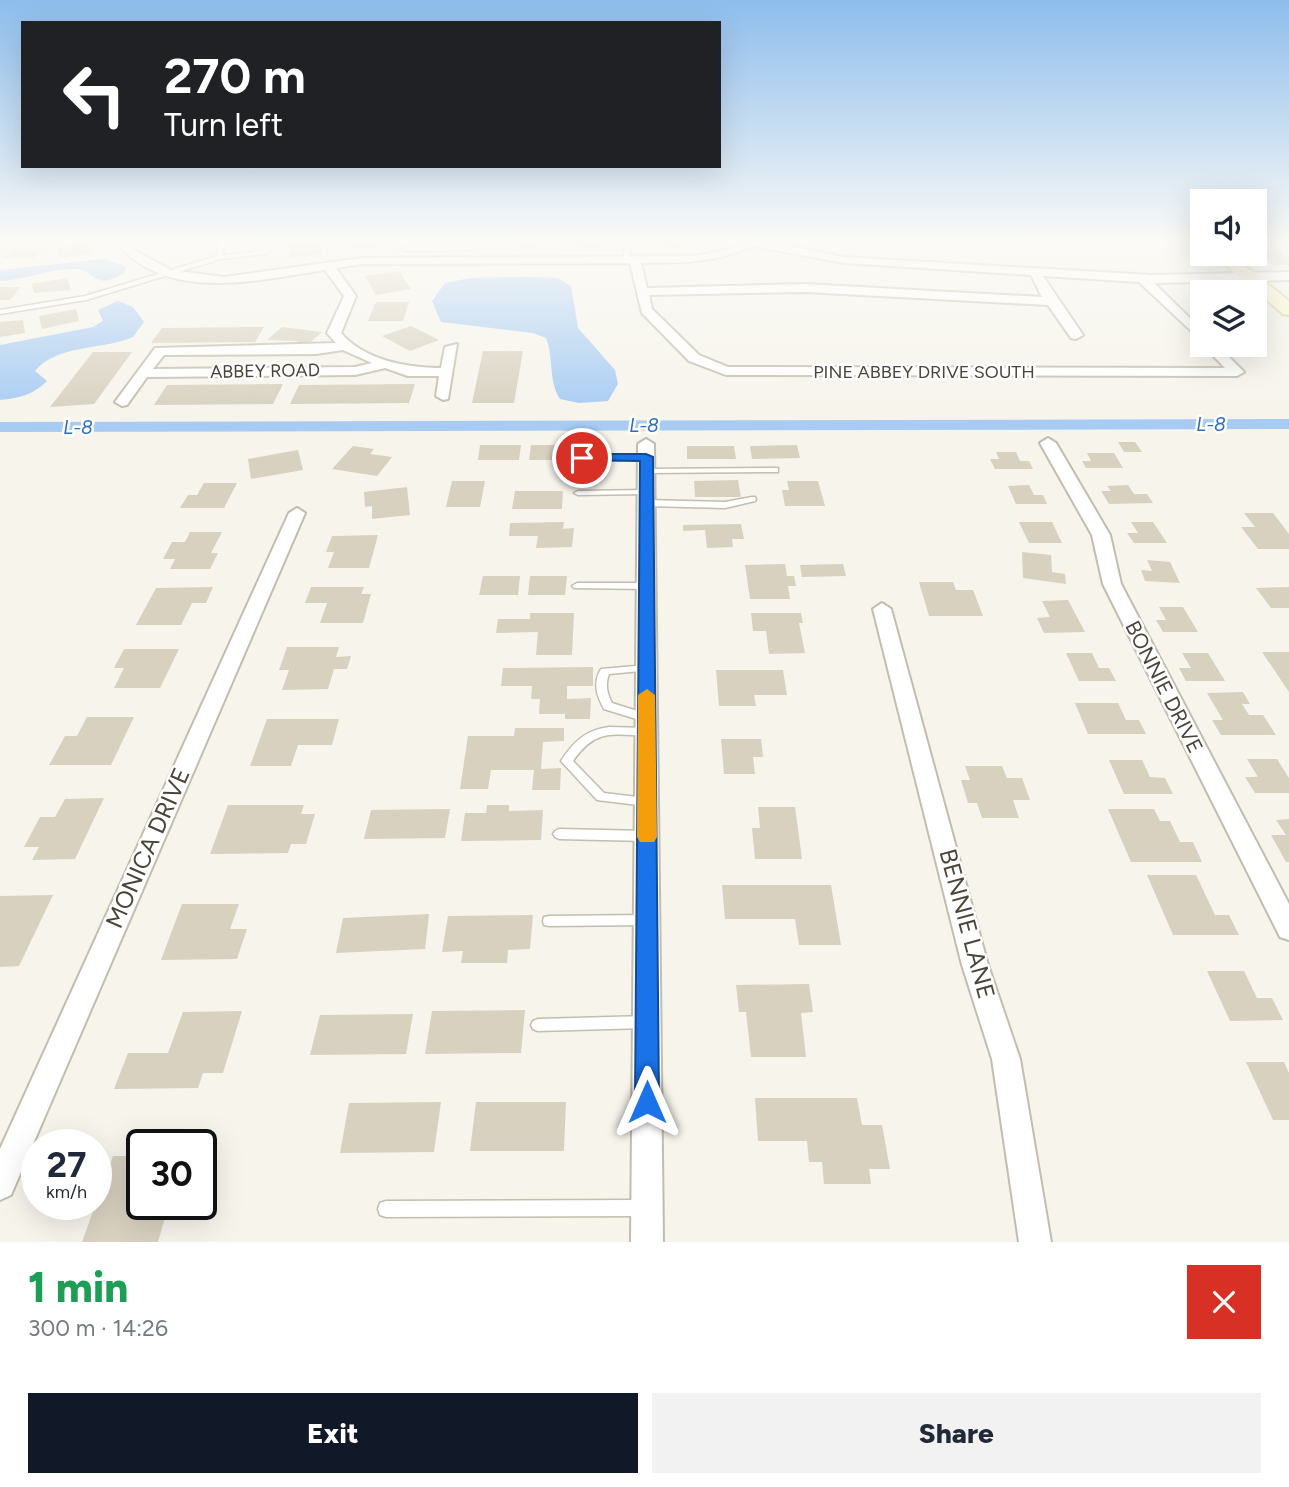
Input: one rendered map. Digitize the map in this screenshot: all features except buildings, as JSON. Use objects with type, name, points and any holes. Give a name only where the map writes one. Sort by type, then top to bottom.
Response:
[{"type":"street","name":"ABBEY ROAD","points":[[349,299],[334,333],[345,346],[408,372],[447,372]]},
{"type":"street","name":"PINE ABBEY DRIVE SOUTH","points":[[643,299],[646,310],[694,358],[716,369],[736,372],[1237,372],[1222,357]]},
{"type":"street","points":[[1013,299],[1052,301],[1076,335]]},
{"type":"street","points":[[1163,299],[1190,325]]},
{"type":"street","name":"ABBEY ROAD","points":[[122,402],[160,351],[316,350],[345,346]]},
{"type":"street","points":[[443,396],[452,347]]},
{"type":"street","name":"ABBEY ROAD","points":[[143,373],[355,371],[386,364]]},
{"type":"street","name":"BONNIE DRIVE","points":[[1048,443],[1101,535],[1112,584],[1289,929]]},
{"type":"street","points":[[646,473],[647,1242]]},
{"type":"street","name":"MONICA DRIVE","points":[[0,1184],[297,513]]},
{"type":"street","name":"BENNIE LANE","points":[[882,609],[975,965],[1006,1059],[1035,1242]]},
{"type":"lane","points":[[0,312],[80,299]]},
{"type":"lane","points":[[582,458],[646,473],[725,505],[752,499]]},
{"type":"lane","points":[[578,493],[646,473],[775,470]]},
{"type":"lane","points":[[577,586],[646,586]]},
{"type":"lane","points":[[647,668],[605,671],[601,679],[601,695],[608,706],[647,725]]},
{"type":"lane","points":[[647,725],[605,731],[580,739],[566,761],[601,797],[647,802]]},
{"type":"lane","points":[[559,834],[647,836]]},
{"type":"lane","points":[[549,921],[647,920]]},
{"type":"lane","points":[[538,1026],[647,1023]]},
{"type":"lane","points":[[386,1209],[647,1208]]},
{"type":"water","points":[[573,299],[578,328],[615,370],[618,384],[608,401],[579,403],[560,399],[554,385],[546,338],[533,333],[441,322],[432,301]]},
{"type":"water","points":[[118,301],[133,307],[144,322],[133,337],[56,356],[35,371],[47,381],[42,386],[25,395],[0,400],[0,345],[93,327],[103,321],[98,310]]},
{"type":"waterway","name":"L-8","points":[[0,427],[1289,424]]},
{"type":"slow traffic","points":[[647,695],[647,837]]},
{"type":"route","points":[[582,458],[646,457],[647,1102]]}]
